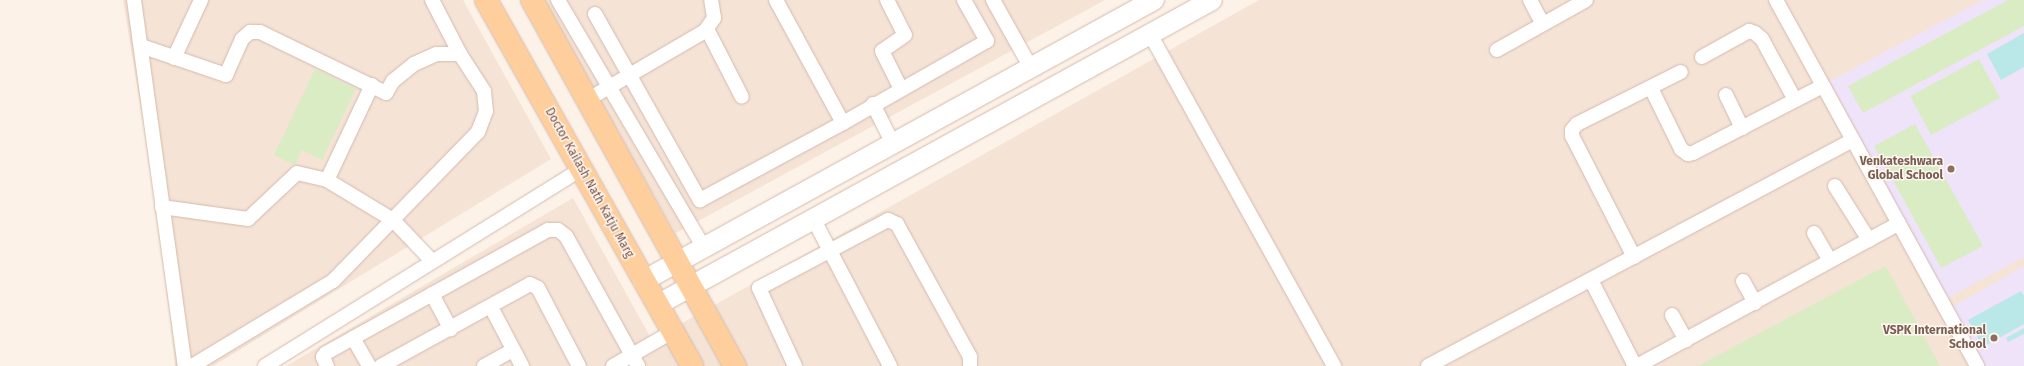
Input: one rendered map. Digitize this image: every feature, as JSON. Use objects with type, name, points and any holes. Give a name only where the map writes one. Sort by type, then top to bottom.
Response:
[{"type":"main road","name":"Doctor Kailash Nath Katju Marg","points":[[486,0],[692,366]]},
{"type":"main road","points":[[532,0],[735,366]]},
{"type":"street","points":[[134,0],[185,366]]},
{"type":"street","points":[[174,58],[201,0]]},
{"type":"street","points":[[192,366],[333,281],[478,132],[486,111],[484,91],[460,54],[432,0]]},
{"type":"street","points":[[558,0],[704,248]]},
{"type":"street","points":[[587,100],[707,29],[714,18],[711,0]]},
{"type":"street","points":[[776,0],[843,123]]},
{"type":"street","points":[[887,0],[905,35],[882,51],[901,89]]},
{"type":"street","points":[[595,14],[628,76],[700,200],[843,123],[873,104],[987,41],[964,0]]},
{"type":"street","points":[[993,0],[1031,68]]},
{"type":"street","points":[[643,281],[1154,0]]},
{"type":"street","points":[[657,305],[1212,0]]},
{"type":"street","points":[[1530,0],[1543,24]]},
{"type":"street","points":[[1497,50],[1586,0]]},
{"type":"street","points":[[1776,0],[1977,366]]},
{"type":"street","points":[[707,29],[742,97]]},
{"type":"street","points":[[1702,56],[1749,31],[1755,33],[1762,39],[1795,100]]},
{"type":"street","points":[[141,46],[226,75],[242,39],[250,32],[260,32],[386,93],[393,81],[414,64],[436,54],[460,54]]},
{"type":"street","points":[[1150,34],[1334,366]]},
{"type":"street","points":[[1634,257],[1572,136],[1572,130],[1578,124],[1681,72]]},
{"type":"street","points":[[327,180],[372,85]]},
{"type":"street","points":[[1651,88],[1684,152],[1693,153],[1823,86]]},
{"type":"street","points":[[1726,95],[1742,128]]},
{"type":"street","points":[[873,104],[893,144]]},
{"type":"street","points":[[1428,366],[1853,140]]},
{"type":"street","points":[[265,366],[581,169]]},
{"type":"street","points":[[162,207],[248,218],[297,173],[327,180],[393,220],[432,261]]},
{"type":"street","points":[[1835,186],[1869,240]]},
{"type":"street","points":[[814,220],[890,366]]},
{"type":"street","points":[[795,366],[759,288],[888,220],[897,224],[970,357],[970,366]]},
{"type":"street","points":[[1591,280],[1636,365],[1642,365],[1899,223]]},
{"type":"street","points":[[327,366],[324,355],[548,230],[558,230],[566,236],[635,361]]},
{"type":"street","points":[[1814,233],[1830,261]]},
{"type":"street","points":[[1743,281],[1755,303]]},
{"type":"street","points":[[381,366],[492,307],[530,284],[535,285],[579,366]]},
{"type":"street","points":[[432,294],[451,329]]},
{"type":"street","points":[[492,307],[522,366]]},
{"type":"street","points":[[1672,315],[1686,340]]},
{"type":"street","points":[[613,366],[635,361],[672,332]]},
{"type":"street","points":[[353,338],[369,366]]},
{"type":"street","points":[[484,366],[513,350]]},
{"type":"shaded area","points":[[123,0],[463,0],[551,159],[213,366],[175,366],[163,243]]},
{"type":"shaded area","points":[[541,0],[1105,0],[676,233]]},
{"type":"shaded area","points":[[1259,0],[2024,0],[2024,366],[286,366],[573,198],[652,340]]},
{"type":"shaded area","name":"Venkateshwara Global School","points":[[1983,0],[2024,0],[2024,257],[1947,298],[1830,81]]},
{"type":"shaded area","name":"VSPK International School","points":[[2024,266],[2024,366],[1980,366],[1947,310]]},
{"type":"green space","points":[[2008,0],[2024,0],[2024,26],[1863,113],[1848,86]]},
{"type":"green space","points":[[1979,59],[2000,98],[1931,135],[1910,96]]},
{"type":"green space","points":[[315,69],[356,89],[322,160],[302,150],[295,165],[274,155]]},
{"type":"green space","points":[[1915,124],[1983,246],[1941,268],[1874,146]]},
{"type":"green space","points":[[1886,266],[1940,366],[1698,366],[1859,280]]},
{"type":"water","points":[[2024,33],[2024,67],[2001,80],[1987,54]]},
{"type":"water","points":[[2021,291],[2024,296],[2024,324],[1983,347],[1968,320]]},
{"type":"water","points":[[2024,328],[2024,334],[2008,342],[2006,338]]},
{"type":"place","name":"Venkateshwara Global School","points":[[1951,169]]},
{"type":"place","name":"VSPK International School","points":[[1994,338]]}]
